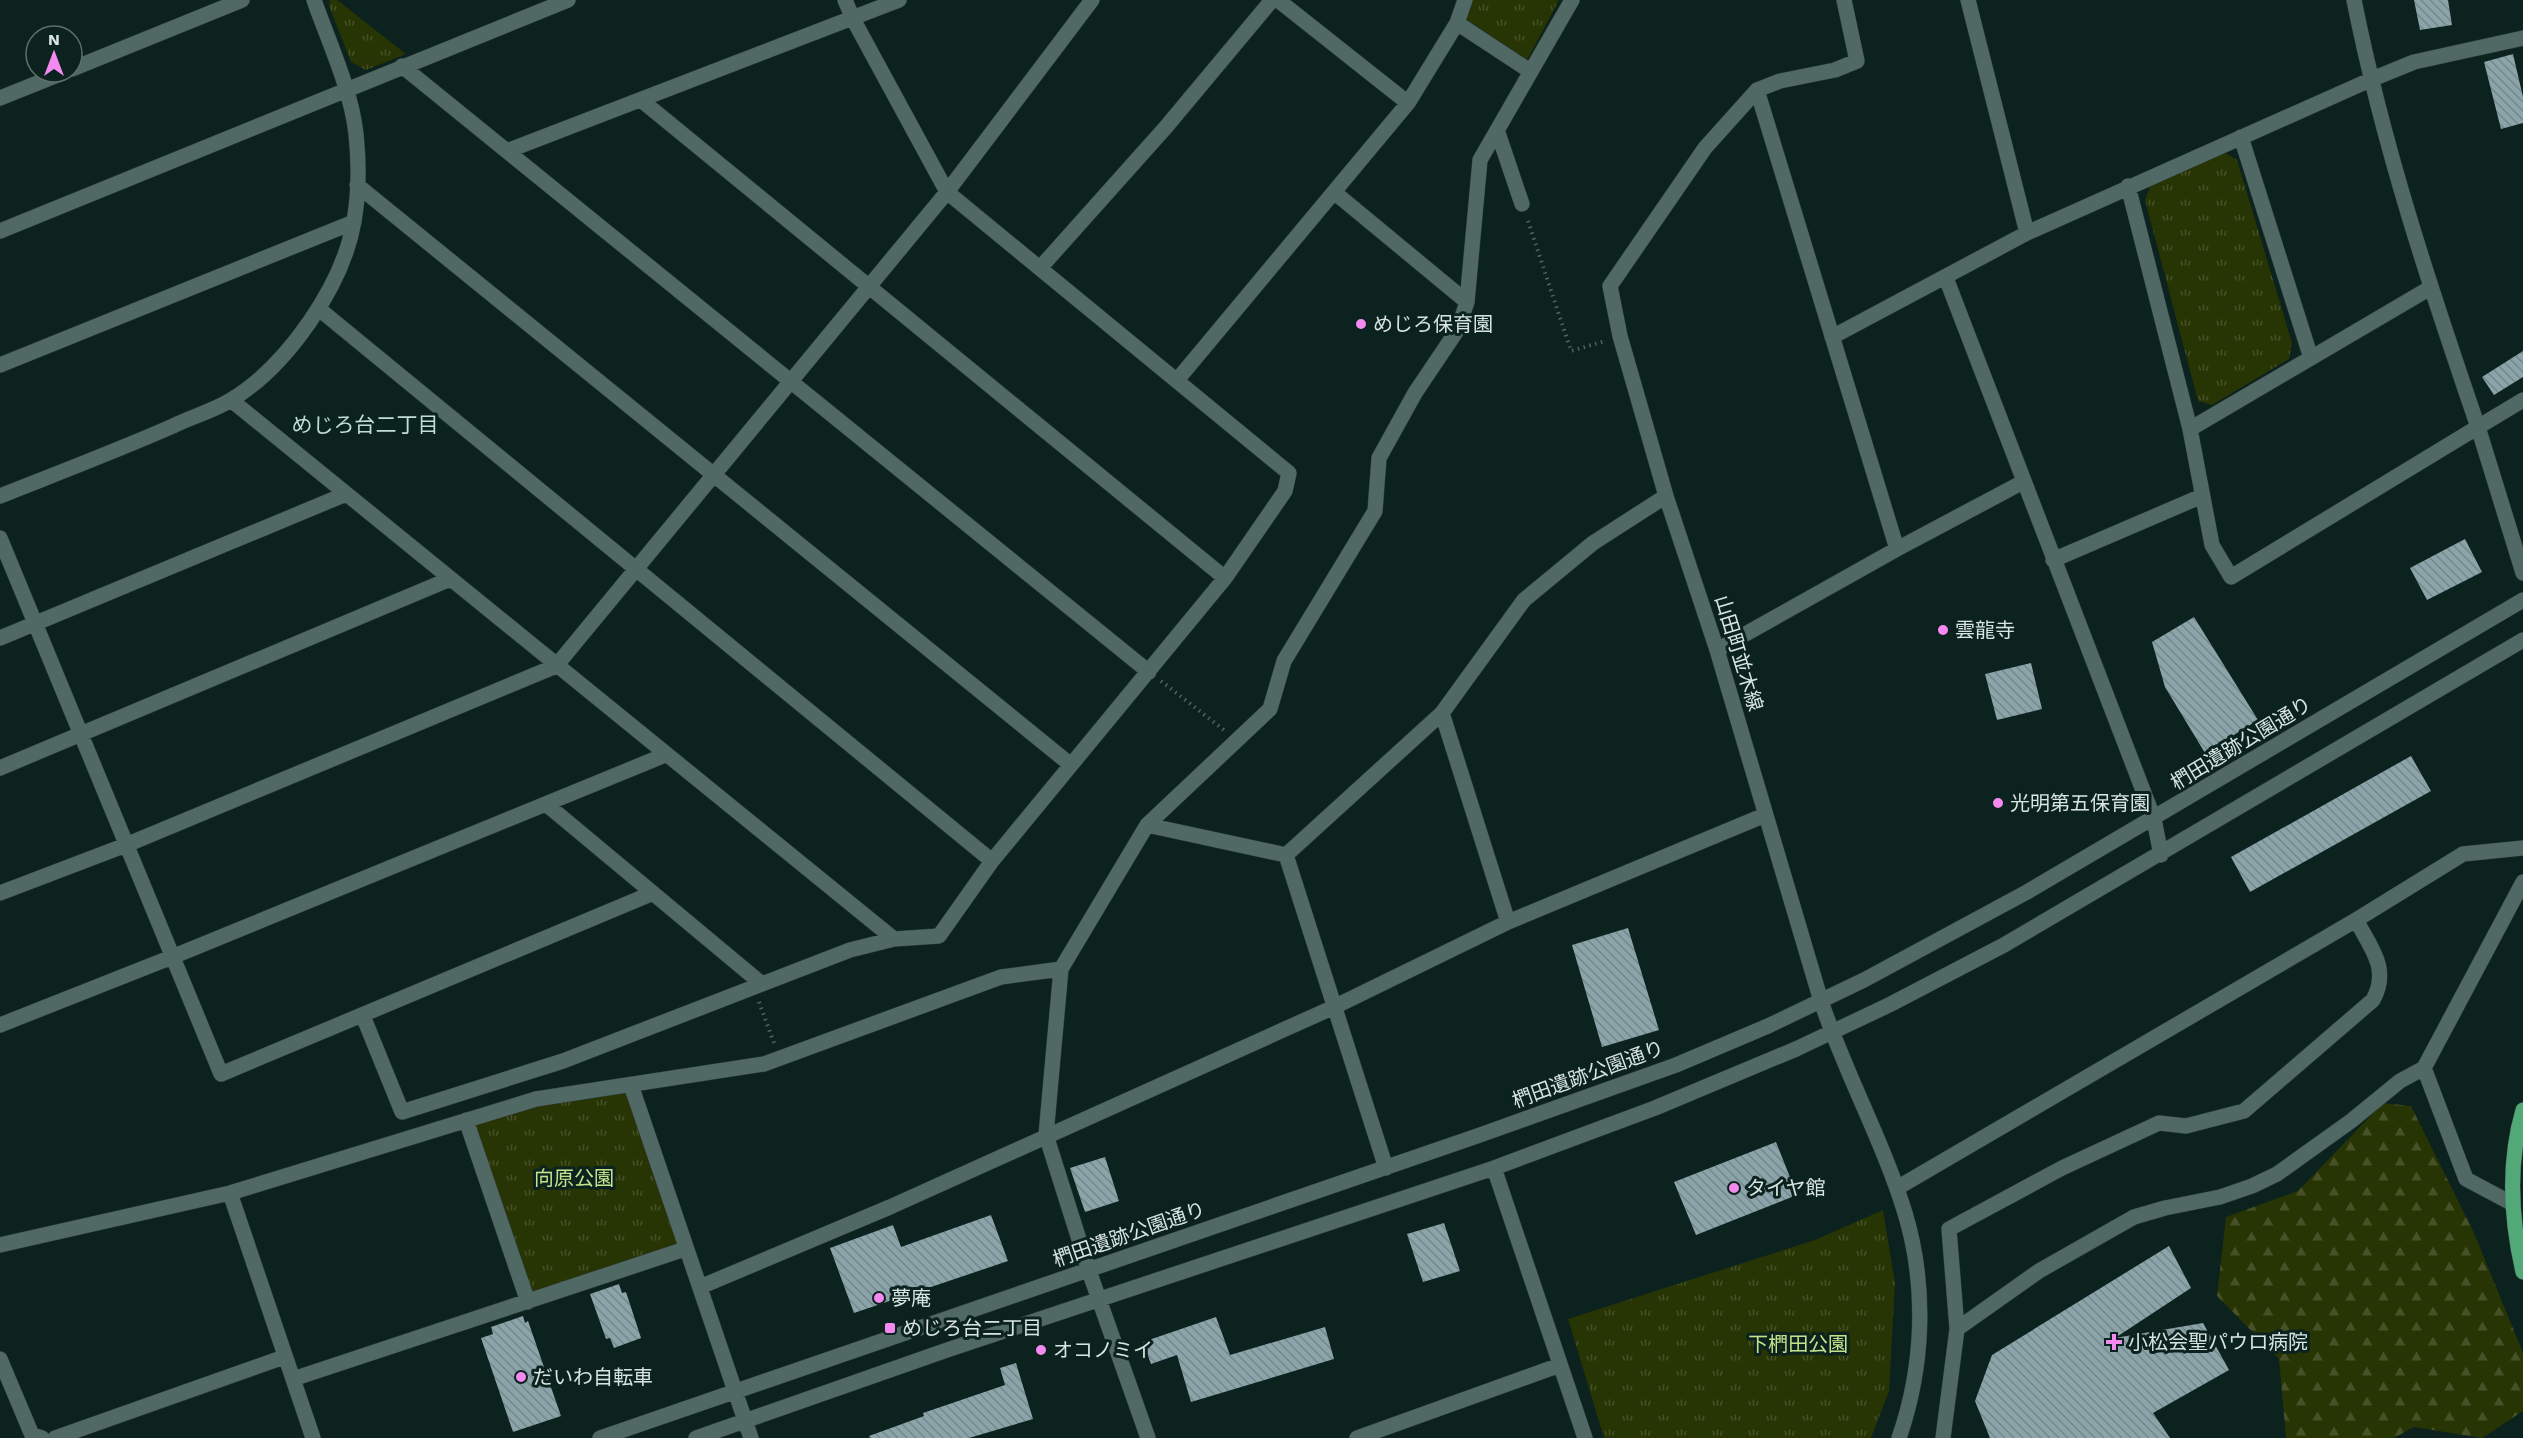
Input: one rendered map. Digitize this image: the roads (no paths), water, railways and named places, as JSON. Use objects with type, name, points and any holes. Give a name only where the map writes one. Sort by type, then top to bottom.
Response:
[{"type":"main road","points":[[2523,1110],[2517,1212],[2523,1272]]},
{"type":"street","points":[[84,64],[242,0]]},
{"type":"street","points":[[0,496],[155,434],[231,400],[279,362],[319,309],[336,276],[354,222],[357,185],[356,134],[345,89],[314,0]]},
{"type":"street","points":[[0,231],[568,0]]},
{"type":"street","points":[[363,1016],[402,1112],[563,1061],[850,950],[894,939],[939,936],[992,861],[1225,578],[1285,491],[1289,473],[1178,379],[947,192],[853,19],[845,0]]},
{"type":"street","points":[[507,151],[899,0]]},
{"type":"street","points":[[0,893],[126,845],[556,666],[712,474],[947,192],[1092,0]]},
{"type":"street","points":[[1040,268],[1166,127],[1272,0]]},
{"type":"street","points":[[1278,0],[1408,103]]},
{"type":"street","points":[[1178,379],[1408,103],[1457,23],[1465,0]]},
{"type":"street","points":[[1148,1438],[1089,1271],[1046,1135],[1061,969],[1147,825],[1235,739],[1270,709],[1284,661],[1375,511],[1379,458],[1415,393],[1458,328],[1467,302],[1480,160],[1572,0]]},
{"type":"street","points":[[1844,0],[1857,61],[1834,70],[1780,81],[1757,90],[1897,549]]},
{"type":"street","points":[[1968,0],[2027,233]]},
{"type":"street","points":[[2354,0],[2370,80],[2430,288],[2478,427],[2523,573]]},
{"type":"street","points":[[1457,23],[1530,71]]},
{"type":"street","points":[[1832,337],[2027,233],[2370,80],[2414,62],[2523,38]]},
{"type":"street","points":[[402,66],[1149,672]]},
{"type":"street","points":[[0,98],[35,84]]},
{"type":"street","name":"山田町並木線","points":[[1757,90],[1705,148],[1610,286],[1620,336],[1666,496],[1717,650],[1821,1001],[1897,1188],[1914,1251],[1920,1312],[1915,1375],[1899,1438]]},
{"type":"street","points":[[641,100],[1225,578]]},
{"type":"street","points":[[1497,130],[1522,204]]},
{"type":"street","points":[[2241,137],[2311,358]]},
{"type":"street","points":[[357,185],[1071,765]]},
{"type":"street","points":[[2128,186],[2190,429],[2212,545],[2230,577],[2523,400]]},
{"type":"street","points":[[1334,192],[1467,302]]},
{"type":"street","points":[[0,365],[354,222]]},
{"type":"street","points":[[1946,278],[2154,819],[2161,855]]},
{"type":"street","points":[[2190,429],[2430,288]]},
{"type":"street","points":[[319,309],[992,861]]},
{"type":"street","points":[[231,400],[894,939]]},
{"type":"street","points":[[1717,650],[1897,549],[2023,482]]},
{"type":"street","points":[[0,638],[346,494]]},
{"type":"street","points":[[1286,855],[1442,713],[1524,600],[1593,543],[1666,496]]},
{"type":"street","points":[[2053,560],[2202,496]]},
{"type":"street","points":[[0,538],[221,1074],[653,893]]},
{"type":"street","points":[[0,768],[450,579]]},
{"type":"street","name":"椚田遺跡公園通り","points":[[600,1438],[1089,1271],[1676,1065],[1821,1001],[2017,897],[2154,819],[2523,600]]},
{"type":"street","points":[[696,1438],[1494,1168],[1655,1108],[1832,1032],[2004,945],[2161,855],[2523,640]]},
{"type":"street","points":[[1442,713],[1508,922]]},
{"type":"street","points":[[0,1025],[172,957],[665,754]]},
{"type":"street","points":[[546,804],[653,893],[758,986]]},
{"type":"street","points":[[700,1287],[890,1207],[1334,1007],[1508,922],[1765,815]]},
{"type":"street","points":[[1147,825],[1286,855]]},
{"type":"street","points":[[1897,1188],[2356,920],[2463,854],[2523,848]]},
{"type":"street","points":[[1286,855],[1386,1168]]},
{"type":"street","points":[[1957,1329],[2038,1271],[2134,1217],[2220,1197],[2277,1174],[2351,1121],[2400,1081],[2424,1068],[2523,882]]},
{"type":"street","points":[[1943,1438],[1957,1329],[1949,1229],[2062,1168],[2159,1123],[2186,1126],[2244,1111],[2373,1000],[2381,986],[2379,962],[2356,920]]},
{"type":"street","points":[[0,1245],[230,1193],[536,1099],[765,1064],[1001,977],[1061,969]]},
{"type":"street","points":[[2424,1068],[2466,1179],[2517,1212]]},
{"type":"street","points":[[631,1085],[685,1250],[700,1287],[751,1438]]},
{"type":"street","points":[[466,1120],[528,1302]]},
{"type":"street","points":[[1494,1168],[1585,1438]]},
{"type":"street","points":[[230,1193],[313,1438]]},
{"type":"street","points":[[293,1379],[685,1250]]},
{"type":"street","points":[[55,1438],[284,1357]]},
{"type":"street","points":[[0,1359],[32,1435],[42,1438]]},
{"type":"street","points":[[1362,1437],[1560,1365]]},
{"type":"place","name":"めじろ保育園","points":[[1361,324]]},
{"type":"place","name":"雲龍寺","points":[[1943,630]]},
{"type":"place","name":"光明第五保育園","points":[[1998,803]]},
{"type":"place","name":"タイヤ館","points":[[1734,1188]]},
{"type":"place","name":"夢庵","points":[[879,1298]]},
{"type":"place","name":"めじろ台二丁目","points":[[890,1328]]},
{"type":"place","name":"小松会聖パウロ病院","points":[[2114,1342]]},
{"type":"place","name":"オコノミイ","points":[[1041,1350]]},
{"type":"place","name":"だいわ自転車","points":[[521,1377]]},
{"type":"district","name":"めじろ台二丁目","points":[[365,425]]},
{"type":"park label","name":"向原公園","points":[[574,1178]]},
{"type":"park label","name":"下椚田公園","points":[[1798,1344]]}]
